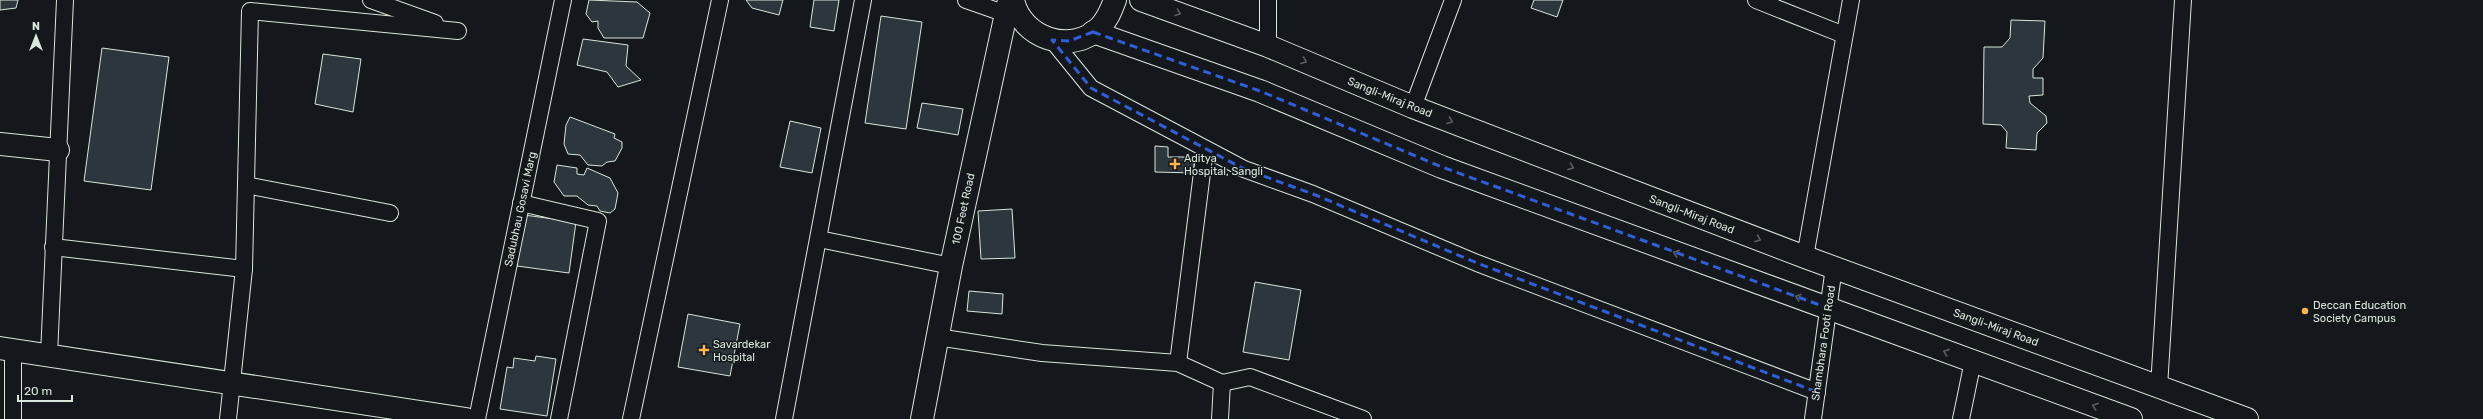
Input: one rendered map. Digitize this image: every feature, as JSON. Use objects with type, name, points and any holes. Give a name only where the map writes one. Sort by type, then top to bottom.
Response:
[{"type":"main road","points":[[1009,5],[1014,8],[1023,23],[1036,34],[1052,40],[1069,41],[1086,37],[1093,32],[1110,14],[1115,0]]},
{"type":"main road","name":"Sangli-Miraj Road","points":[[1141,0],[1268,46],[1413,107],[1805,257],[2246,419]]},
{"type":"main road","name":"100 Feet Road","points":[[922,419],[951,266],[1009,5]]},
{"type":"main road","points":[[1093,32],[1260,91],[1442,167],[2131,419]]},
{"type":"main road","points":[[0,144],[58,150]]},
{"type":"main road","points":[[6,349],[466,419]]},
{"type":"street","points":[[48,355],[65,0]]},
{"type":"street","points":[[228,419],[244,268],[250,11],[458,31],[370,0]]},
{"type":"street","name":"Sadubhau Gosavi Marg","points":[[477,419],[563,0]]},
{"type":"street","points":[[632,419],[720,0]]},
{"type":"street","points":[[784,419],[863,0]]},
{"type":"street","points":[[966,0],[1009,5]]},
{"type":"street","points":[[1268,0],[1268,46]]},
{"type":"street","points":[[1413,107],[1453,0]]},
{"type":"street","points":[[1756,0],[1844,35]]},
{"type":"street","points":[[1805,257],[1850,0]]},
{"type":"street","points":[[2159,387],[2183,0]]},
{"type":"street","points":[[1052,40],[1091,88],[1244,169],[1313,194],[1477,263],[1817,392]]},
{"type":"street","points":[[1178,363],[1205,149]]},
{"type":"street","points":[[246,185],[390,213]]},
{"type":"street","points":[[521,203],[598,221],[559,419]]},
{"type":"street","points":[[819,239],[951,266]]},
{"type":"street","points":[[53,247],[244,268]]},
{"type":"street","name":"Shambhara Footi Road","points":[[1813,419],[1834,267]]},
{"type":"street","points":[[937,337],[1042,353],[1178,363],[1222,383],[1250,378],[1363,419]]},
{"type":"street","points":[[6,349],[13,419]]},
{"type":"street","points":[[1961,419],[1973,361]]},
{"type":"street","points":[[1220,419],[1222,383]]},
{"type":"highlighted area","points":[[1093,32],[1260,91],[1442,167],[1828,308],[1817,392],[1477,263],[1313,194],[1244,169],[1091,88],[1052,40],[1069,41]]},
{"type":"building","points":[[0,0],[18,0],[16,8],[0,10]]},
{"type":"building","points":[[589,0],[637,2],[650,13],[643,38],[604,38],[598,28],[598,21],[592,22],[586,14]]},
{"type":"building","points":[[746,0],[783,0],[779,15],[752,8]]},
{"type":"building","points":[[814,0],[839,0],[834,31],[810,27]]},
{"type":"building","points":[[1534,0],[1563,0],[1557,17],[1531,8]]},
{"type":"building","points":[[881,16],[922,22],[906,129],[865,123]]},
{"type":"building","points":[[2011,20],[2045,21],[2043,58],[2033,69],[2033,78],[2043,78],[2043,95],[2029,96],[2030,103],[2046,116],[2047,123],[2037,133],[2036,150],[2006,148],[2007,132],[2001,125],[1983,124],[1984,47],[2002,47],[2010,38]]},
{"type":"building","points":[[583,39],[628,45],[626,66],[641,80],[618,87],[607,72],[577,65]]},
{"type":"building","points":[[102,48],[169,57],[151,190],[84,181]]},
{"type":"building","points":[[323,54],[361,59],[353,112],[315,104]]},
{"type":"building","points":[[922,103],[963,109],[958,135],[917,128]]},
{"type":"building","points":[[570,117],[615,134],[614,138],[622,142],[622,148],[615,161],[607,162],[602,166],[588,165],[580,155],[568,154],[564,144],[566,125]]},
{"type":"building","points":[[790,121],[821,128],[812,173],[780,167]]},
{"type":"building","points":[[1155,146],[1168,147],[1168,157],[1194,157],[1194,173],[1155,172]]},
{"type":"building","points":[[557,165],[577,168],[577,174],[584,175],[587,168],[610,178],[618,193],[615,209],[610,213],[600,211],[597,206],[588,205],[577,196],[564,196],[554,182]]},
{"type":"building","points":[[1012,209],[1015,258],[981,259],[978,211]]},
{"type":"building","points":[[524,215],[576,222],[569,273],[517,266]]},
{"type":"building","points":[[1255,282],[1301,290],[1289,360],[1243,352]]},
{"type":"building","points":[[969,291],[1003,294],[1002,314],[967,311]]},
{"type":"building","points":[[688,314],[740,324],[730,376],[678,367]]},
{"type":"building","points":[[536,356],[556,359],[547,416],[500,409],[507,367],[513,368],[514,358],[535,361]]},
{"type":"place","name":"Aditya Hospital, Sangli","points":[[1175,164]]},
{"type":"place","name":"Deccan Education Society Campus","points":[[2305,311]]},
{"type":"place","name":"Savardekar Hospital","points":[[704,350]]}]
